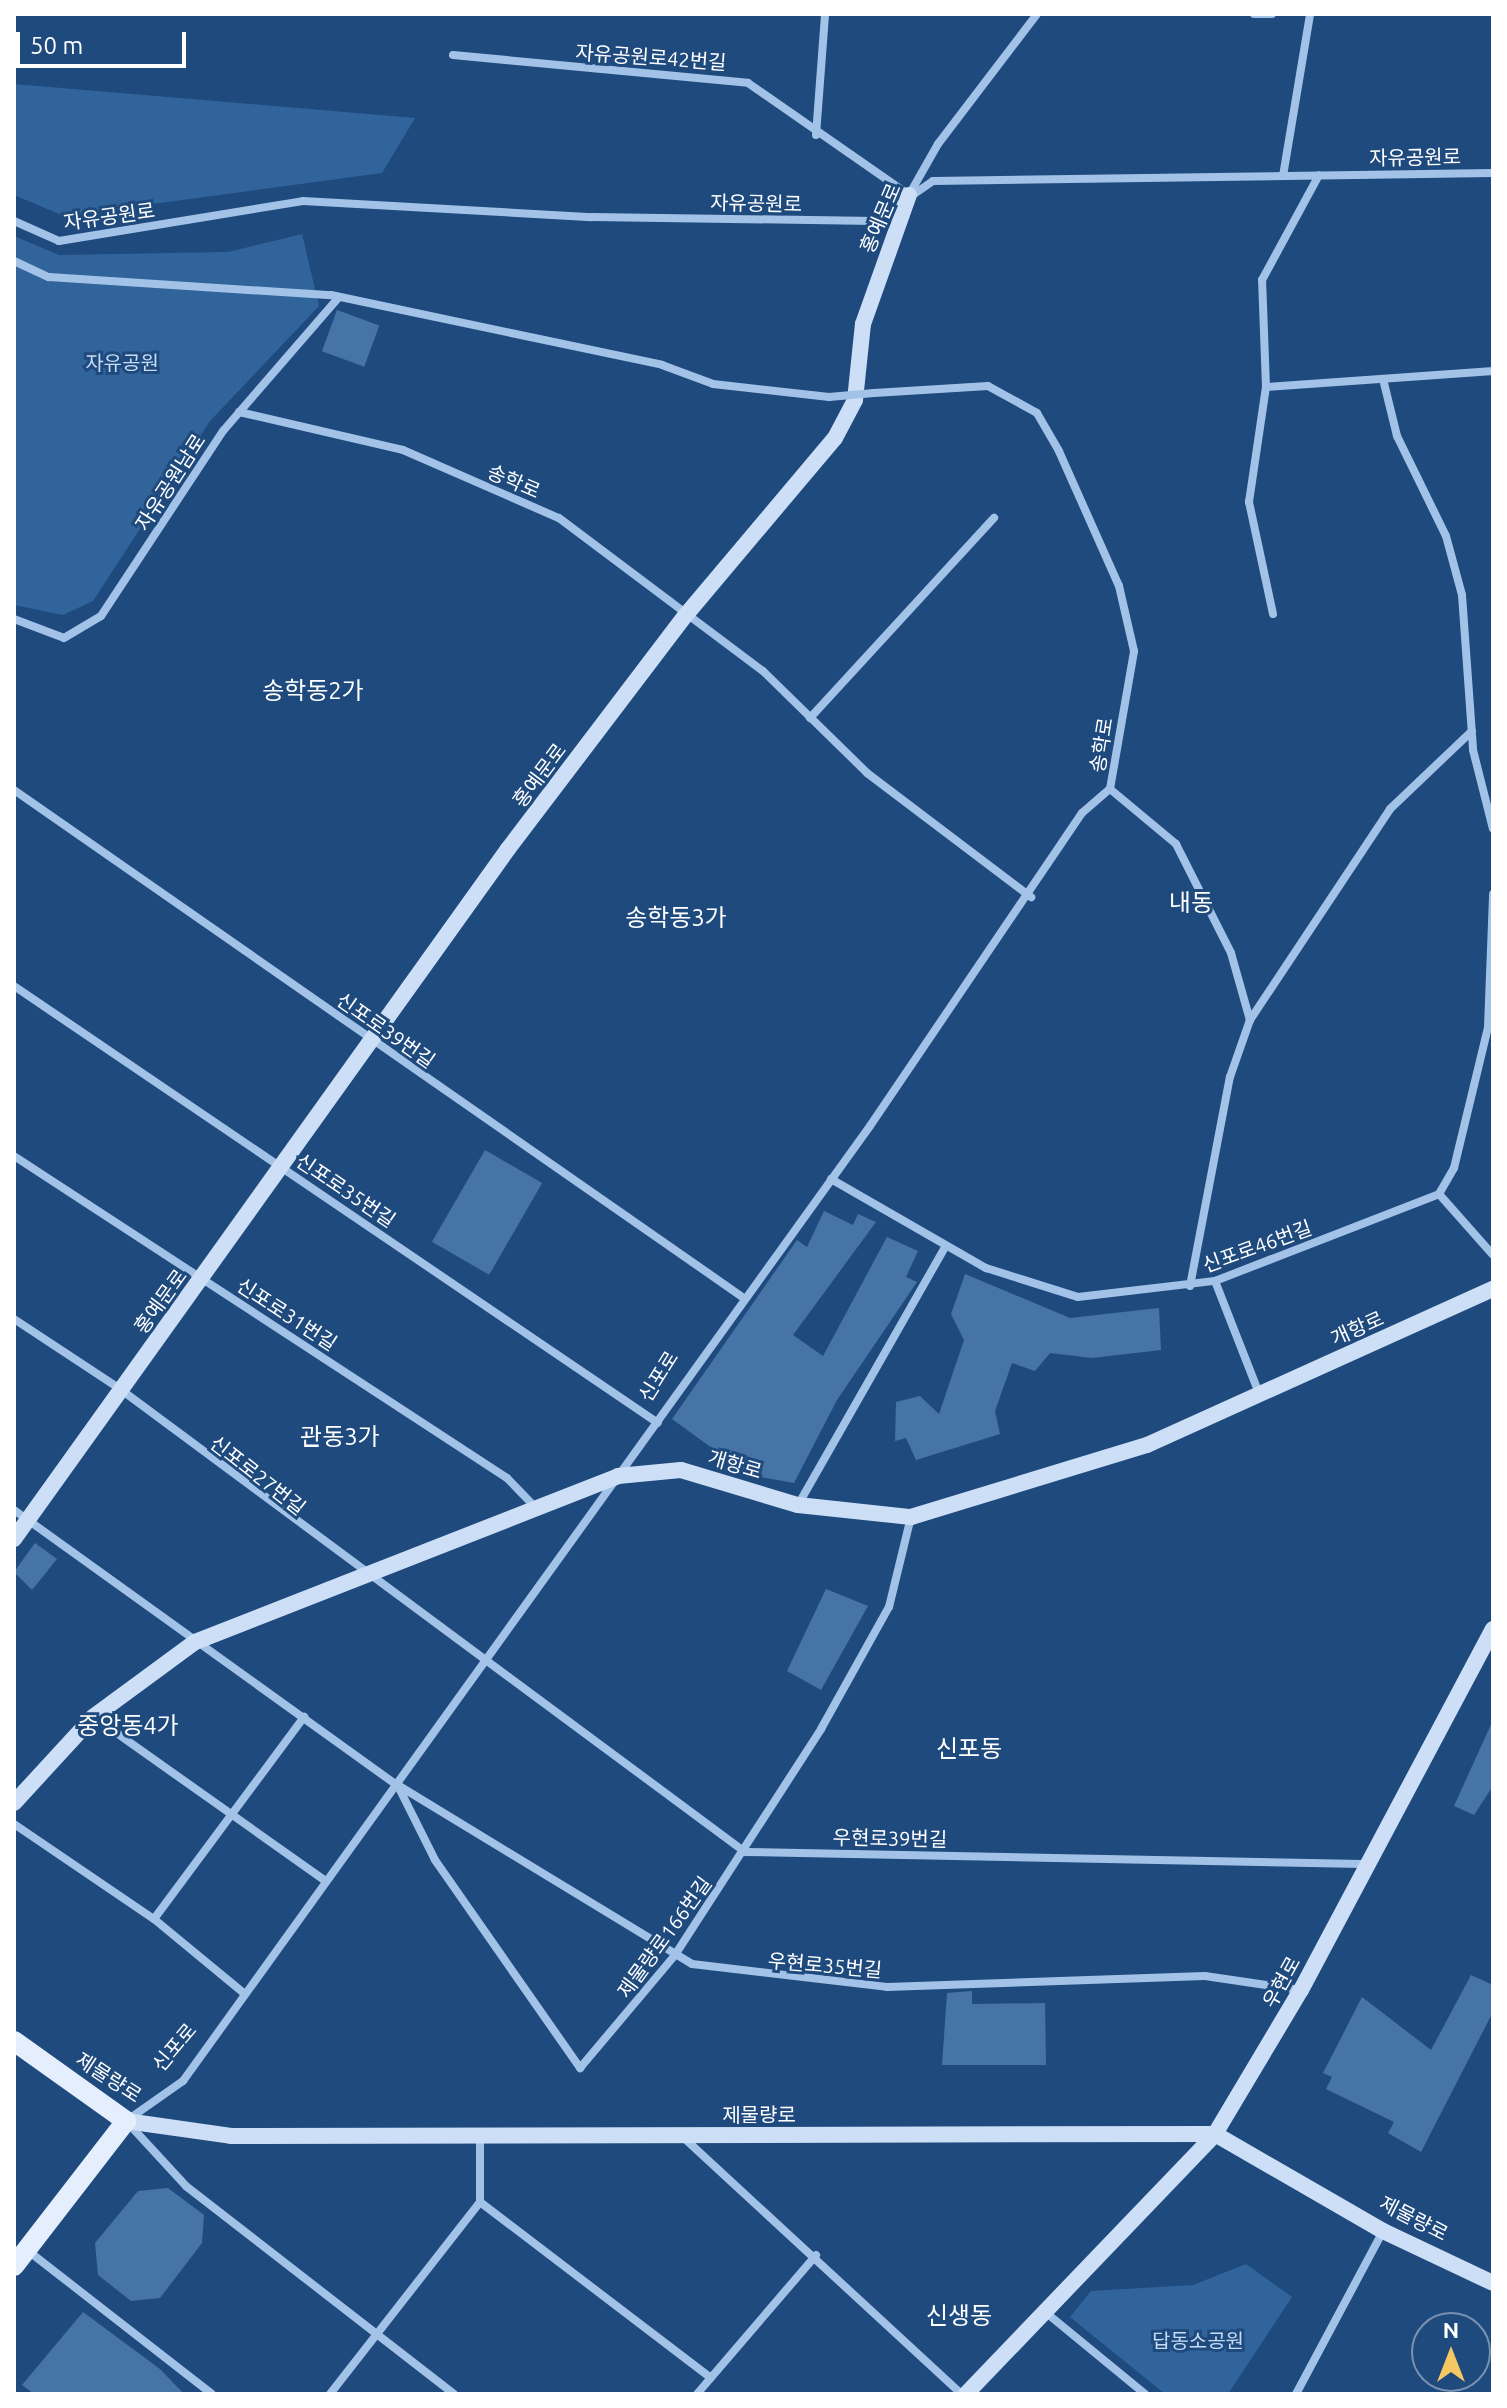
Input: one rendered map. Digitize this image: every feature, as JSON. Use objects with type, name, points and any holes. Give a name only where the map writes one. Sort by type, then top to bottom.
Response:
[{"type":"main road","name":"제물량로","points":[[14,2041],[126,2121]]},
{"type":"main road","name":"신포로","points":[[20,2258],[126,2121]]},
{"type":"street","points":[[816,135],[825,14]]},
{"type":"street","name":"홍예문로","points":[[14,1539],[21,1515],[120,1389],[285,1168],[374,1041],[685,616],[846,419],[863,324],[909,195],[938,144],[1037,14]]},
{"type":"street","points":[[1254,14],[1272,14]]},
{"type":"street","points":[[1283,176],[1310,14]]},
{"type":"street","name":"자유공원로42번길","points":[[453,55],[748,83],[816,135],[909,195]]},
{"type":"street","name":"자유공원로","points":[[14,221],[59,241],[303,201],[592,217],[875,221],[933,181],[1493,173]]},
{"type":"street","points":[[1273,614],[1249,502],[1266,387],[1262,280],[1319,175]]},
{"type":"street","name":"송학로","points":[[14,261],[49,277],[339,297],[662,365],[713,384],[829,397],[988,386],[1037,413],[1052,438],[1119,586],[1134,651],[1110,789],[1082,813],[1031,897],[951,841],[810,718],[763,671],[685,616],[559,518],[403,450],[239,412]]},
{"type":"street","name":"자유공원남로","points":[[14,619],[64,638],[87,630],[239,412],[339,297]]},
{"type":"street","points":[[1266,387],[1493,371]]},
{"type":"street","points":[[1383,379],[1397,436],[1446,536],[1462,595],[1472,731],[1493,829]]},
{"type":"street","points":[[810,718],[994,518]]},
{"type":"street","points":[[1190,1286],[1230,1077],[1250,1020],[1390,809],[1472,731]]},
{"type":"street","points":[[1110,789],[1176,844],[1231,953],[1250,1020]]},
{"type":"street","name":"신포로39번길","points":[[14,790],[741,1296]]},
{"type":"street","points":[[1493,894],[1492,988],[1454,1168],[1439,1194],[1493,1255]]},
{"type":"street","name":"신포로","points":[[126,2121],[183,2081],[396,1784],[479,1661],[658,1423],[741,1296],[831,1179],[1031,897]]},
{"type":"street","name":"신포로35번길","points":[[14,986],[658,1423]]},
{"type":"street","name":"신포로31번길","points":[[14,1156],[507,1478],[535,1507]]},
{"type":"street","name":"신포로46번길","points":[[831,1179],[945,1247],[1035,1289],[1078,1297],[1215,1281],[1439,1194]]},
{"type":"street","points":[[798,1505],[945,1247]]},
{"type":"street","points":[[1215,1281],[1259,1393]]},
{"type":"street","name":"개항로","points":[[14,1803],[93,1717],[195,1642],[367,1579],[535,1507],[618,1476],[681,1470],[798,1505],[911,1517],[1147,1445],[1493,1289]]},
{"type":"street","name":"신포로27번길","points":[[14,1319],[120,1389],[479,1661]]},
{"type":"street","name":"우현로35번길","points":[[21,1515],[396,1784],[675,1955],[723,1971],[848,1985],[1205,1976],[1301,1990]]},
{"type":"street","name":"제물량로166번길","points":[[396,1784],[435,1860],[580,2068],[675,1955],[745,1852],[889,1607],[911,1517]]},
{"type":"street","name":"우현로","points":[[683,2137],[816,2255],[964,2394],[1215,2134],[1301,1990],[1363,1864],[1493,1629]]},
{"type":"street","points":[[479,1661],[745,1852]]},
{"type":"street","points":[[93,1717],[326,1881]]},
{"type":"street","points":[[154,1919],[304,1717]]},
{"type":"street","points":[[14,1824],[154,1919],[245,1994]]},
{"type":"street","name":"우현로39번길","points":[[745,1852],[1363,1864]]},
{"type":"street","points":[[126,2121],[186,2186],[454,2394]]},
{"type":"street","name":"제물량로","points":[[126,2121],[231,2136],[1215,2134],[1383,2231],[1493,2283]]},
{"type":"street","points":[[330,2394],[480,2202],[480,2137]]},
{"type":"street","points":[[480,2202],[711,2378]]},
{"type":"street","points":[[1300,2393],[1383,2231]]},
{"type":"street","points":[[697,2394],[816,2255]]},
{"type":"street","points":[[20,2258],[212,2394]]},
{"type":"street","points":[[1043,2310],[1145,2394]]},
{"type":"green space","points":[[14,84],[415,118],[382,173],[64,216],[14,195]]},
{"type":"green space","name":"자유공원","points":[[302,234],[319,306],[210,421],[93,601],[63,615],[14,605],[14,236],[59,255],[228,252]]},
{"type":"green space","name":"답동소공원","points":[[1246,2264],[1292,2297],[1228,2394],[1165,2394],[1070,2317],[1091,2291],[1193,2285]]},
{"type":"building","points":[[337,310],[379,325],[364,367],[322,351]]},
{"type":"building","points":[[485,1150],[542,1183],[489,1275],[432,1242]]},
{"type":"building","points":[[824,1211],[853,1225],[858,1214],[876,1222],[793,1335],[823,1356],[887,1237],[918,1251],[906,1277],[917,1282],[837,1400],[794,1483],[749,1475],[672,1419],[797,1240],[807,1247]]},
{"type":"building","points":[[965,1274],[1070,1318],[1159,1308],[1161,1350],[1092,1358],[1050,1353],[1035,1371],[1012,1363],[995,1411],[1000,1434],[916,1460],[906,1438],[895,1441],[896,1402],[920,1396],[939,1414],[964,1340],[951,1314]]},
{"type":"building","points":[[35,1543],[57,1559],[32,1590],[14,1572]]},
{"type":"building","points":[[826,1589],[868,1606],[821,1690],[787,1671]]},
{"type":"building","points":[[1493,1720],[1493,1786],[1474,1815],[1454,1806]]},
{"type":"building","points":[[1471,1975],[1493,1985],[1493,2012],[1421,2152],[1388,2133],[1394,2122],[1326,2089],[1332,2077],[1323,2073],[1362,1997],[1431,2050]]},
{"type":"building","points":[[972,1991],[972,2004],[1045,2003],[1046,2065],[942,2065],[947,1993]]},
{"type":"building","points":[[168,2188],[204,2215],[202,2243],[160,2298],[131,2301],[98,2275],[95,2243],[138,2191]]},
{"type":"building","points":[[83,2312],[160,2369],[184,2394],[34,2394],[22,2385]]},
{"type":"district","name":"송학동2가","points":[[313,691]]},
{"type":"district","name":"내동","points":[[1191,903]]},
{"type":"district","name":"송학동3가","points":[[676,918]]},
{"type":"district","name":"관동3가","points":[[340,1437]]},
{"type":"district","name":"중앙동4가","points":[[128,1726]]},
{"type":"district","name":"신포동","points":[[969,1749]]},
{"type":"district","name":"신생동","points":[[959,2316]]}]
